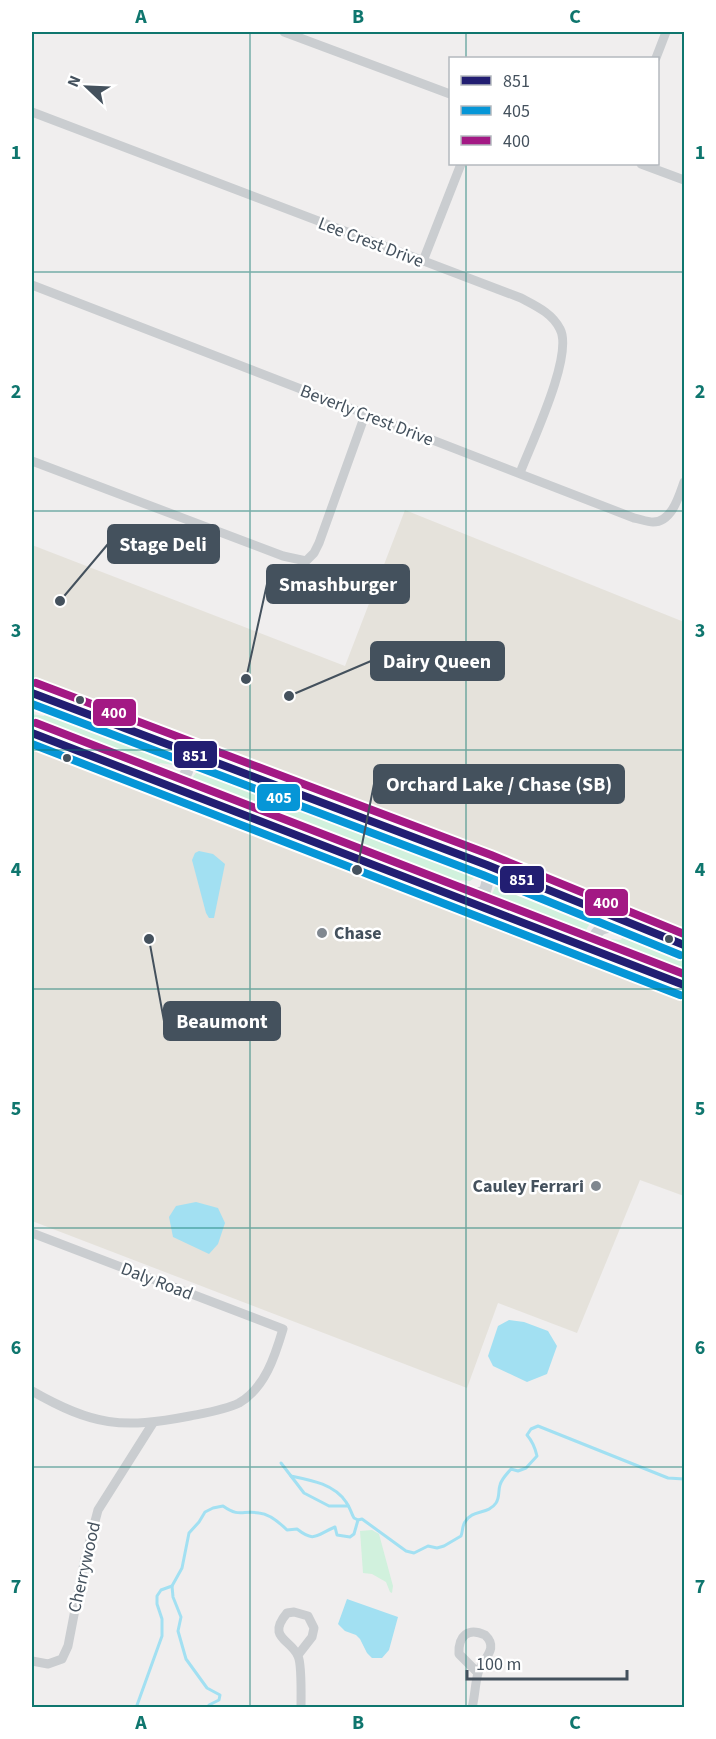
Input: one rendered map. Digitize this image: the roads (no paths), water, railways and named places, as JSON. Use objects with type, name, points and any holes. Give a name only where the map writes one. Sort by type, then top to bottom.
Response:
[{"type":"main road","points":[[32,693],[487,865],[684,945]]},
{"type":"main road","points":[[32,704],[75,710]]},
{"type":"main road","points":[[32,733],[684,985]]},
{"type":"main road","points":[[134,773],[171,779],[183,778],[188,772],[187,753]]},
{"type":"main road","points":[[267,825],[267,811],[276,801],[312,800]]},
{"type":"main road","points":[[424,886],[479,895],[489,884],[487,865]]},
{"type":"main road","points":[[601,954],[595,945],[599,929],[635,925]]},
{"type":"street","points":[[284,32],[449,94]]},
{"type":"street","points":[[656,57],[666,32]]},
{"type":"street","name":"Lee Crest Drive","points":[[32,112],[521,298],[549,313],[561,330],[564,347],[549,401],[520,473]]},
{"type":"street","points":[[423,261],[461,165]]},
{"type":"street","points":[[644,165],[684,180]]},
{"type":"street","name":"Beverly Crest Drive","points":[[32,285],[581,498],[653,522],[662,520],[671,512],[684,482]]},
{"type":"street","points":[[32,461],[283,556],[306,561],[314,553],[319,543],[365,415]]},
{"type":"street","name":"Daly Road","points":[[32,1233],[283,1329],[267,1372],[256,1387],[239,1403],[211,1412],[153,1423]]},
{"type":"street","points":[[32,1391],[96,1421],[125,1424],[153,1423]]},
{"type":"street","name":"Cherrywood","points":[[32,1661],[48,1664],[62,1659],[68,1646],[84,1563],[98,1510],[153,1423]]},
{"type":"street","points":[[298,1655],[312,1637],[314,1628],[308,1616],[294,1612],[287,1613],[281,1620],[279,1629],[282,1637],[298,1655],[302,1707]]},
{"type":"street","points":[[472,1707],[478,1673],[491,1653],[491,1644],[485,1635],[472,1631],[460,1639],[459,1654],[478,1673]]},
{"type":"water","points":[[199,851],[213,854],[225,864],[214,918],[209,918],[206,913],[192,860],[195,853]]},
{"type":"water","points":[[196,1202],[218,1208],[225,1223],[218,1244],[209,1254],[173,1237],[169,1217],[176,1206]]},
{"type":"water","points":[[509,1320],[524,1322],[548,1331],[557,1346],[547,1374],[527,1382],[493,1366],[488,1356],[498,1326]]},
{"type":"water","points":[[347,1599],[398,1617],[389,1650],[382,1658],[372,1658],[356,1635],[345,1631],[338,1624]]},
{"type":"waterway","points":[[208,1708],[209,1705],[219,1700],[220,1695],[207,1688],[186,1659],[178,1631],[181,1617],[173,1597],[172,1586],[182,1568],[189,1533],[205,1512],[213,1508],[223,1506],[237,1513],[253,1512],[267,1515],[287,1530],[297,1529],[312,1537],[335,1527],[337,1535],[350,1537],[354,1534],[358,1520],[362,1519],[406,1551],[414,1553],[428,1546],[437,1548],[461,1536],[463,1525],[472,1515],[493,1507],[498,1498],[499,1487],[511,1469],[518,1471],[526,1468],[537,1456],[534,1445],[527,1435],[531,1429],[538,1426],[668,1478],[684,1479]]},
{"type":"waterway","points":[[281,1463],[304,1493],[329,1506],[348,1506]]},
{"type":"waterway","points":[[291,1476],[329,1487],[341,1496],[354,1518],[358,1520]]},
{"type":"waterway","points":[[136,1708],[162,1636],[162,1619],[157,1596],[161,1590],[172,1586]]},
{"type":"place","name":"Stage Deli","points":[[60,601]]},
{"type":"place","name":"Smashburger","points":[[246,679]]},
{"type":"place","name":"Dairy Queen","points":[[289,696]]},
{"type":"place","name":"Orchard Lake / Chase (SB)","points":[[357,870]]},
{"type":"place","name":"Chase","points":[[322,933]]},
{"type":"place","name":"Beaumont","points":[[149,939]]},
{"type":"place","name":"Cauley Ferrari","points":[[596,1186]]}]
